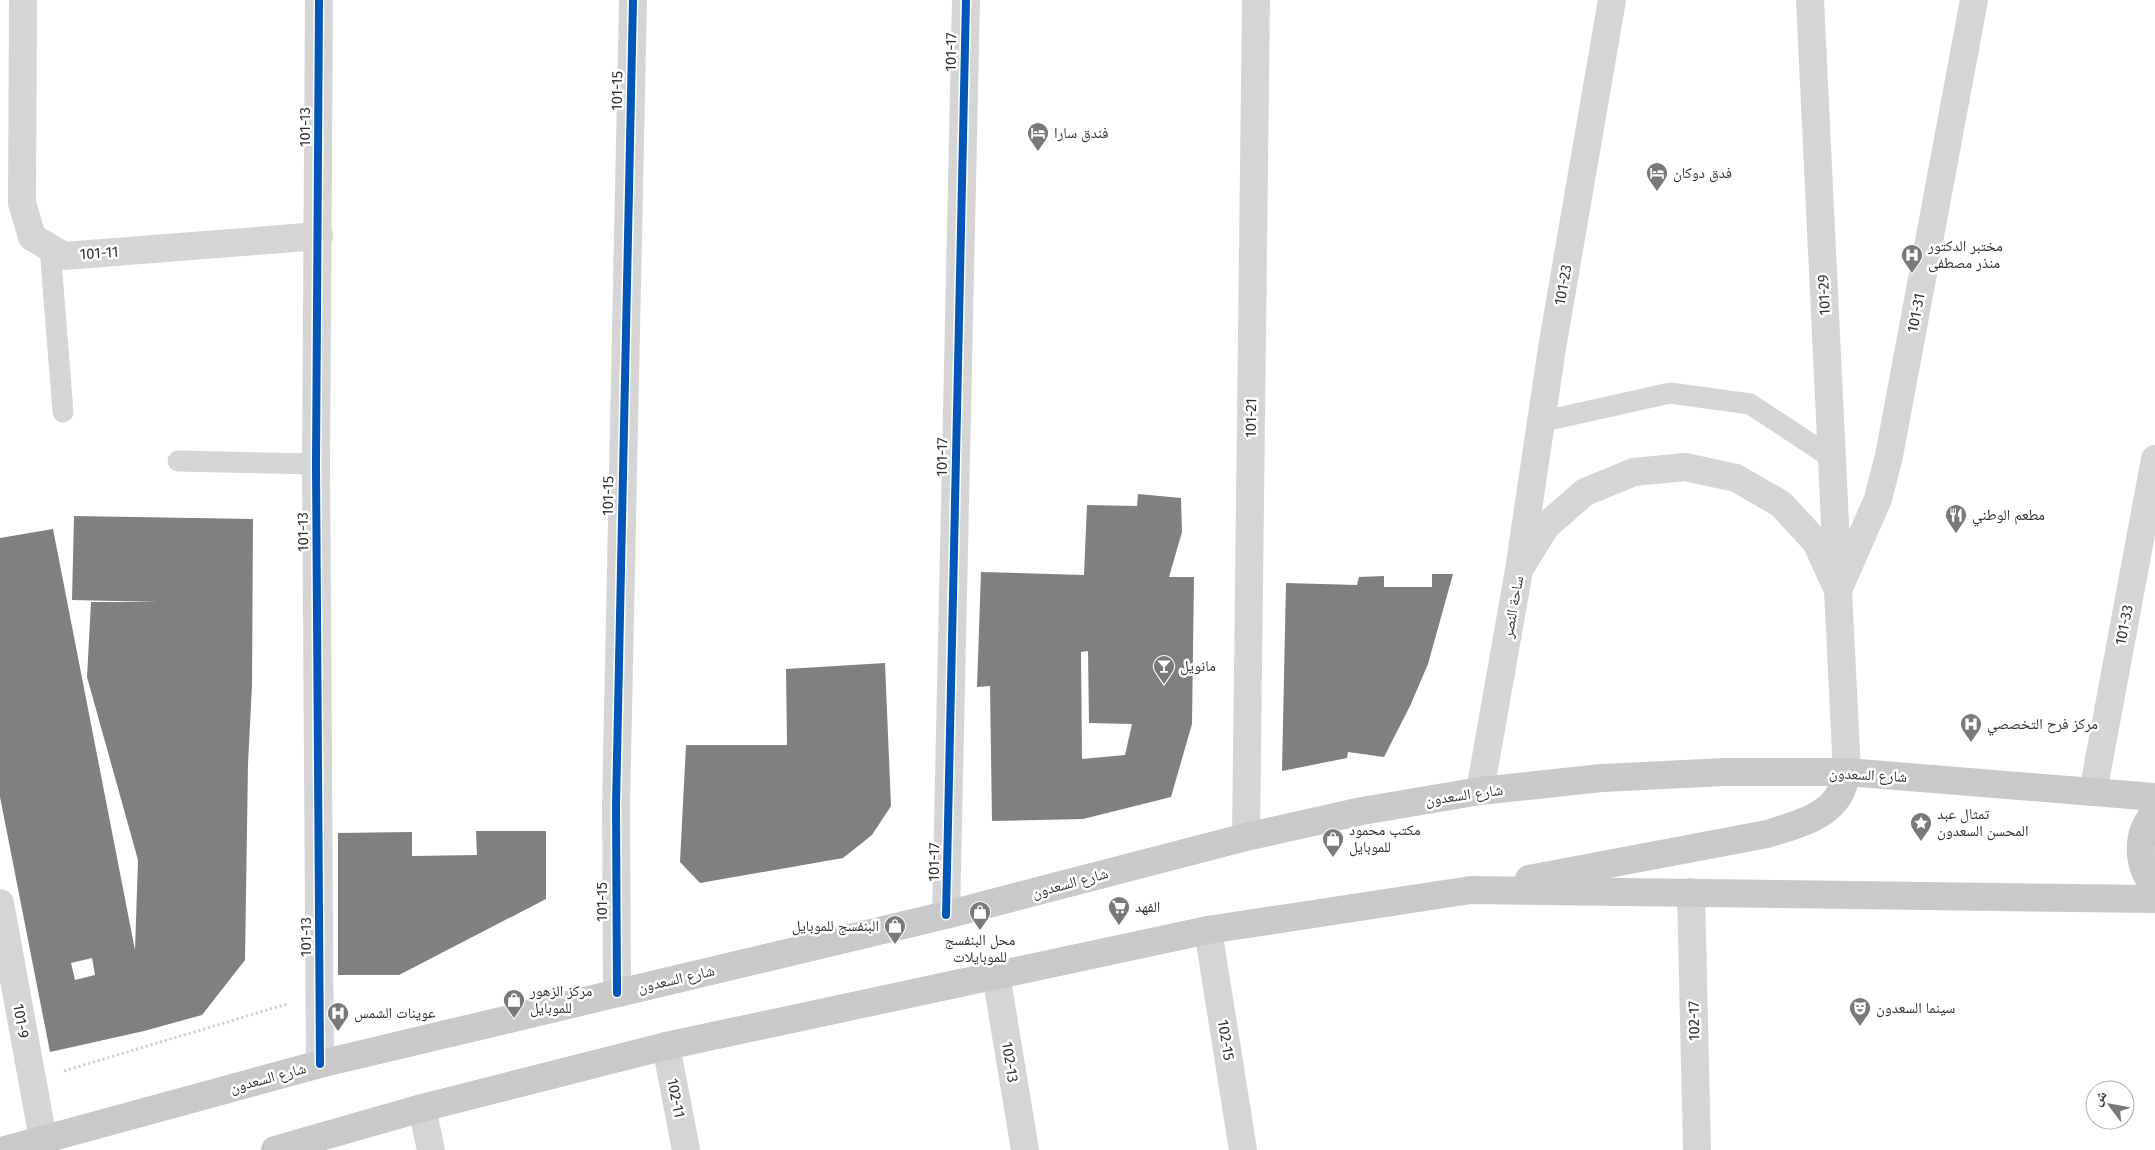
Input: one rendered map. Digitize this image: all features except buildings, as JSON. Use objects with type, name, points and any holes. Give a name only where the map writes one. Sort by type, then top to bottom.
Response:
[{"type":"main road","name":"شارع السعدون","points":[[5,1150],[320,1064],[946,915],[1246,837],[1362,811],[1480,791],[1602,778],[1725,772],[1847,772],[2155,798]]},
{"type":"main road","points":[[275,1150],[422,1108],[666,1046],[1208,930],[1471,890],[1767,834],[1824,812],[1840,793],[1847,772]]},
{"type":"main road","points":[[2155,813],[2143,833],[2140,848],[2142,864],[2148,878],[2155,887]]},
{"type":"main road","points":[[1471,890],[2155,899]]},
{"type":"street","name":"101-11","points":[[23,0],[22,203],[32,237],[64,256],[319,236]]},
{"type":"street","name":"101-13","points":[[319,0],[319,236],[316,464],[320,1064]]},
{"type":"street","name":"101-15","points":[[617,993],[616,804],[633,0]]},
{"type":"street","name":"101-17","points":[[946,915],[966,0]]},
{"type":"street","name":"101-21","points":[[1246,837],[1256,0]]},
{"type":"street","name":"101-23","points":[[1519,570],[1540,422],[1612,0]]},
{"type":"street","name":"101-29","points":[[1810,0],[1838,590]]},
{"type":"street","name":"101-31","points":[[1838,590],[1878,499],[1889,456],[1974,0]]},
{"type":"street","name":"101-33","points":[[2093,792],[2155,459]]},
{"type":"street","name":"ساحة النصر","points":[[1480,791],[1519,570],[1546,526],[1585,492],[1634,472],[1685,467],[1736,478],[1781,504],[1816,542],[1838,590],[1847,772]]},
{"type":"street","name":"102-17","points":[[1691,892],[1697,1150]]},
{"type":"street","name":"101-9","points":[[0,903],[43,1139]]},
{"type":"street","name":"102-15","points":[[1208,930],[1243,1150]]},
{"type":"street","name":"102-13","points":[[996,975],[1024,1150]]},
{"type":"street","name":"102-11","points":[[666,1046],[686,1150]]},
{"type":"street","points":[[422,1108],[431,1150]]},
{"type":"lane","points":[[50,248],[63,412]]},
{"type":"lane","points":[[1540,422],[1670,393],[1750,404],[1832,458]]},
{"type":"lane","points":[[178,461],[316,464]]},
{"type":"path","points":[[32,1081],[279,1005]]},
{"type":"cycle path","points":[[319,0],[316,464],[320,1064]]},
{"type":"cycle path","points":[[617,993],[616,805],[633,0]]},
{"type":"cycle path","points":[[946,915],[966,0]]},
{"type":"place","name":"فندق سارا","points":[[1038,152]]},
{"type":"place","name":"فدق دوكان","points":[[1657,192]]},
{"type":"place","name":"مختبر الدكتور منذر مصطفى","points":[[1912,274]]},
{"type":"place","name":"مطعم الوطني","points":[[1956,534]]},
{"type":"place","name":"مانويل","points":[[1164,685]]},
{"type":"place","name":"مركز فرح التخصصي","points":[[1971,743]]},
{"type":"place","name":"تمثال عبد المحسن السعدون","points":[[1921,842]]},
{"type":"place","name":"مكتب محمود للموبايل","points":[[1333,858]]},
{"type":"place","name":"الفهد","points":[[1119,926]]},
{"type":"place","name":"محل البنفسج للموبايلات","points":[[980,931]]},
{"type":"place","name":"البنفسج للموبايل","points":[[895,945]]},
{"type":"place","name":"مركز الزهور للموبايل","points":[[514,1019]]},
{"type":"place","name":"سينما السعدون","points":[[1860,1027]]},
{"type":"place","name":"عوينات الشمس","points":[[338,1032]]}]
